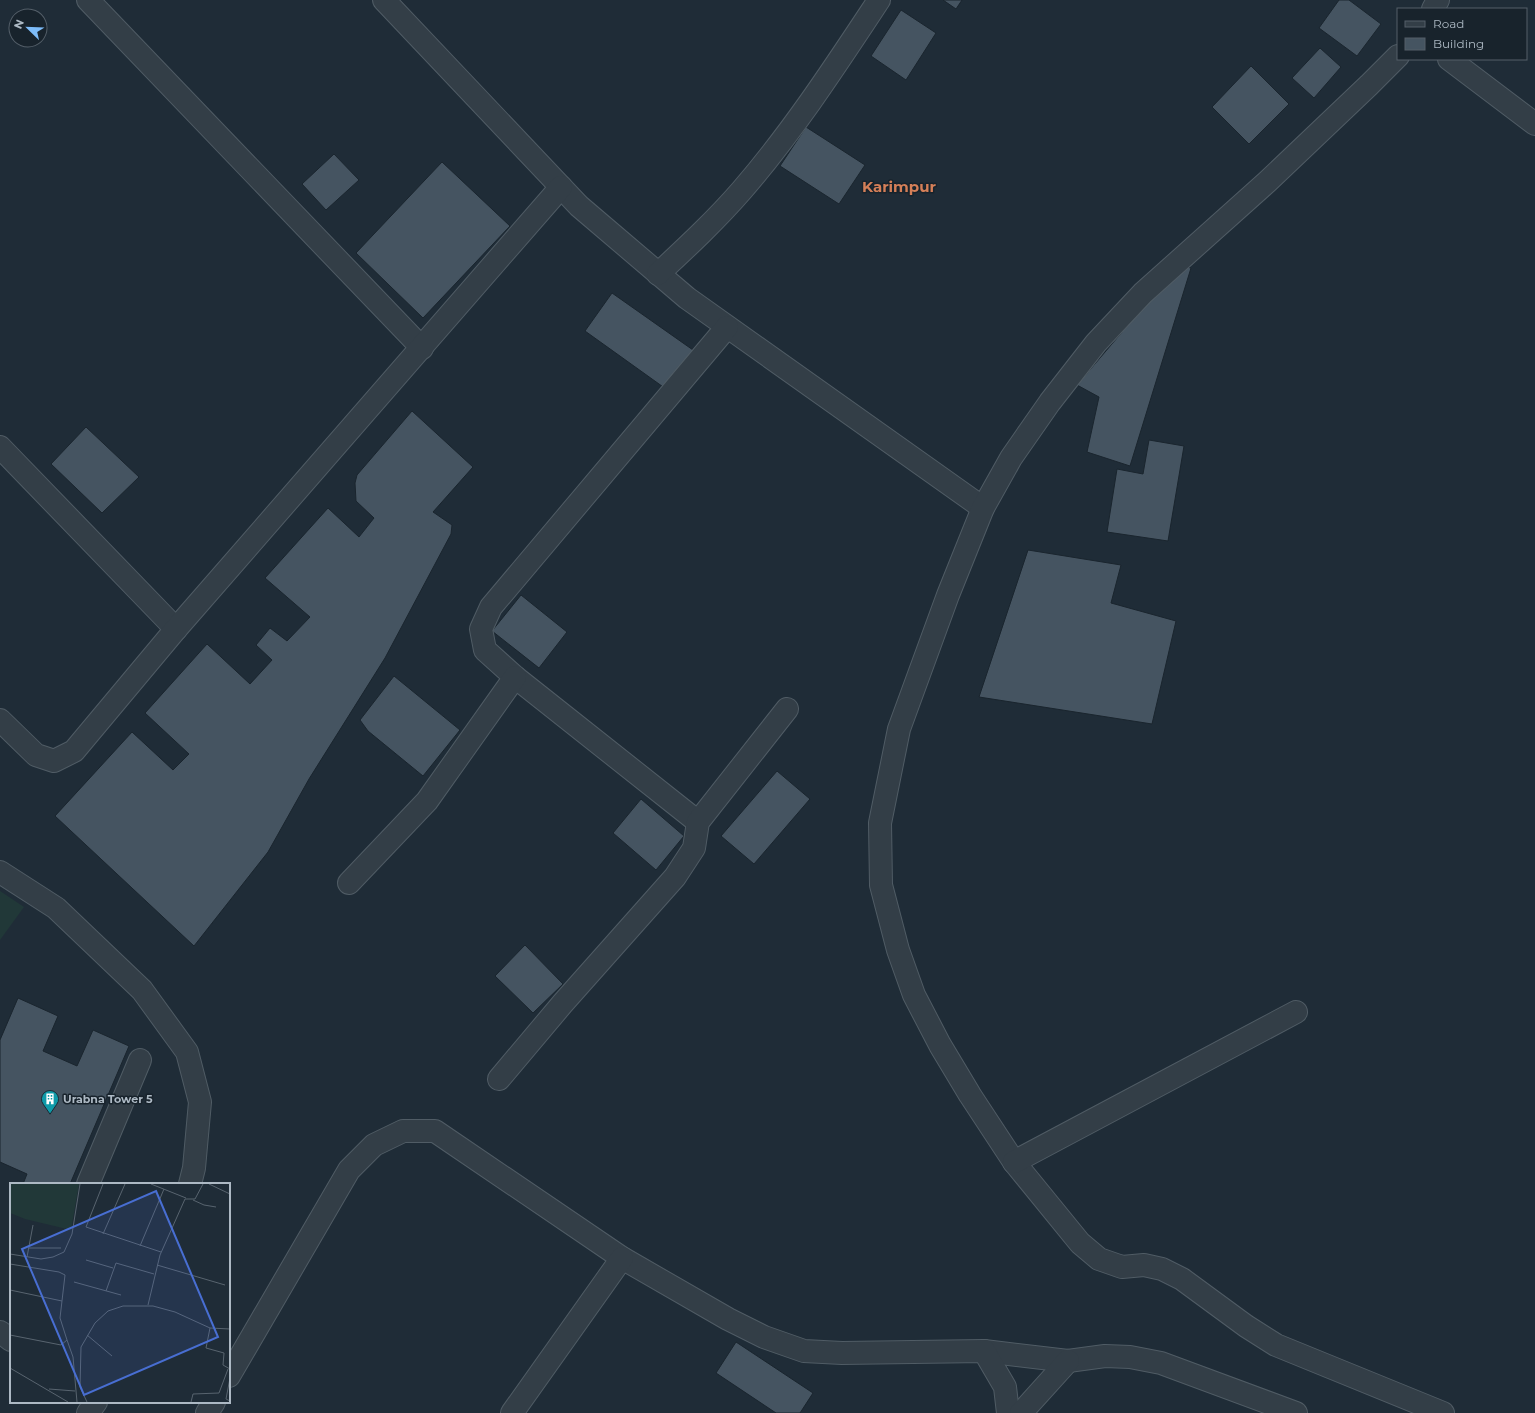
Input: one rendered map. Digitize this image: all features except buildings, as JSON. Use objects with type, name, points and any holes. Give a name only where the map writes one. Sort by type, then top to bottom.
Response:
[{"type":"street","points":[[88,0],[422,348]]},
{"type":"street","points":[[384,0],[579,206],[658,274],[687,298],[727,327],[983,508]]},
{"type":"street","points":[[658,274],[710,224],[742,190],[768,158],[821,88],[879,0]]},
{"type":"street","points":[[1397,57],[1267,182],[1143,293],[1102,338],[1050,402],[1011,458],[983,508],[948,595],[899,729],[880,823],[881,885],[898,950],[914,995],[940,1045],[970,1095],[1014,1162],[1080,1243],[1100,1259],[1122,1266],[1144,1265],[1162,1269],[1182,1279],[1246,1326],[1276,1345],[1443,1413]]},
{"type":"street","points":[[1450,60],[1535,124]]},
{"type":"street","points":[[0,720],[36,755],[54,762],[74,751],[176,629],[561,187]]},
{"type":"street","points":[[698,822],[515,678],[485,650],[481,629],[491,607],[727,327]]},
{"type":"street","points":[[0,447],[176,629]]},
{"type":"street","points":[[348,883],[427,802],[515,678]]},
{"type":"street","points":[[499,1078],[563,1003],[675,877],[694,848],[698,822],[787,709]]},
{"type":"street","points":[[0,872],[56,908],[142,990],[187,1052],[200,1102],[194,1168],[190,1183]]},
{"type":"street","points":[[1014,1162],[1296,1012]]},
{"type":"street","points":[[88,1183],[140,1060]]},
{"type":"street","points":[[230,1374],[349,1170],[374,1144],[403,1131],[435,1131],[622,1258],[728,1319],[764,1337],[804,1351],[842,1353],[984,1351],[1068,1361],[1105,1356],[1130,1357],[1161,1363],[1296,1413]]},
{"type":"street","points":[[512,1413],[622,1258]]},
{"type":"street","points":[[0,1332],[10,1339]]},
{"type":"street","points":[[984,1351],[1004,1387],[1008,1413]]},
{"type":"street","points":[[1021,1413],[1068,1361]]},
{"type":"street","points":[[88,1413],[95,1403]]},
{"type":"street","points":[[207,1413],[213,1403]]},
{"type":"green space","points":[[0,891],[24,907],[0,940]]},
{"type":"place","name":"Urabna Tower 5","points":[[50,1114]]},
{"type":"district","name":"Karimpur","points":[[899,186]]}]
